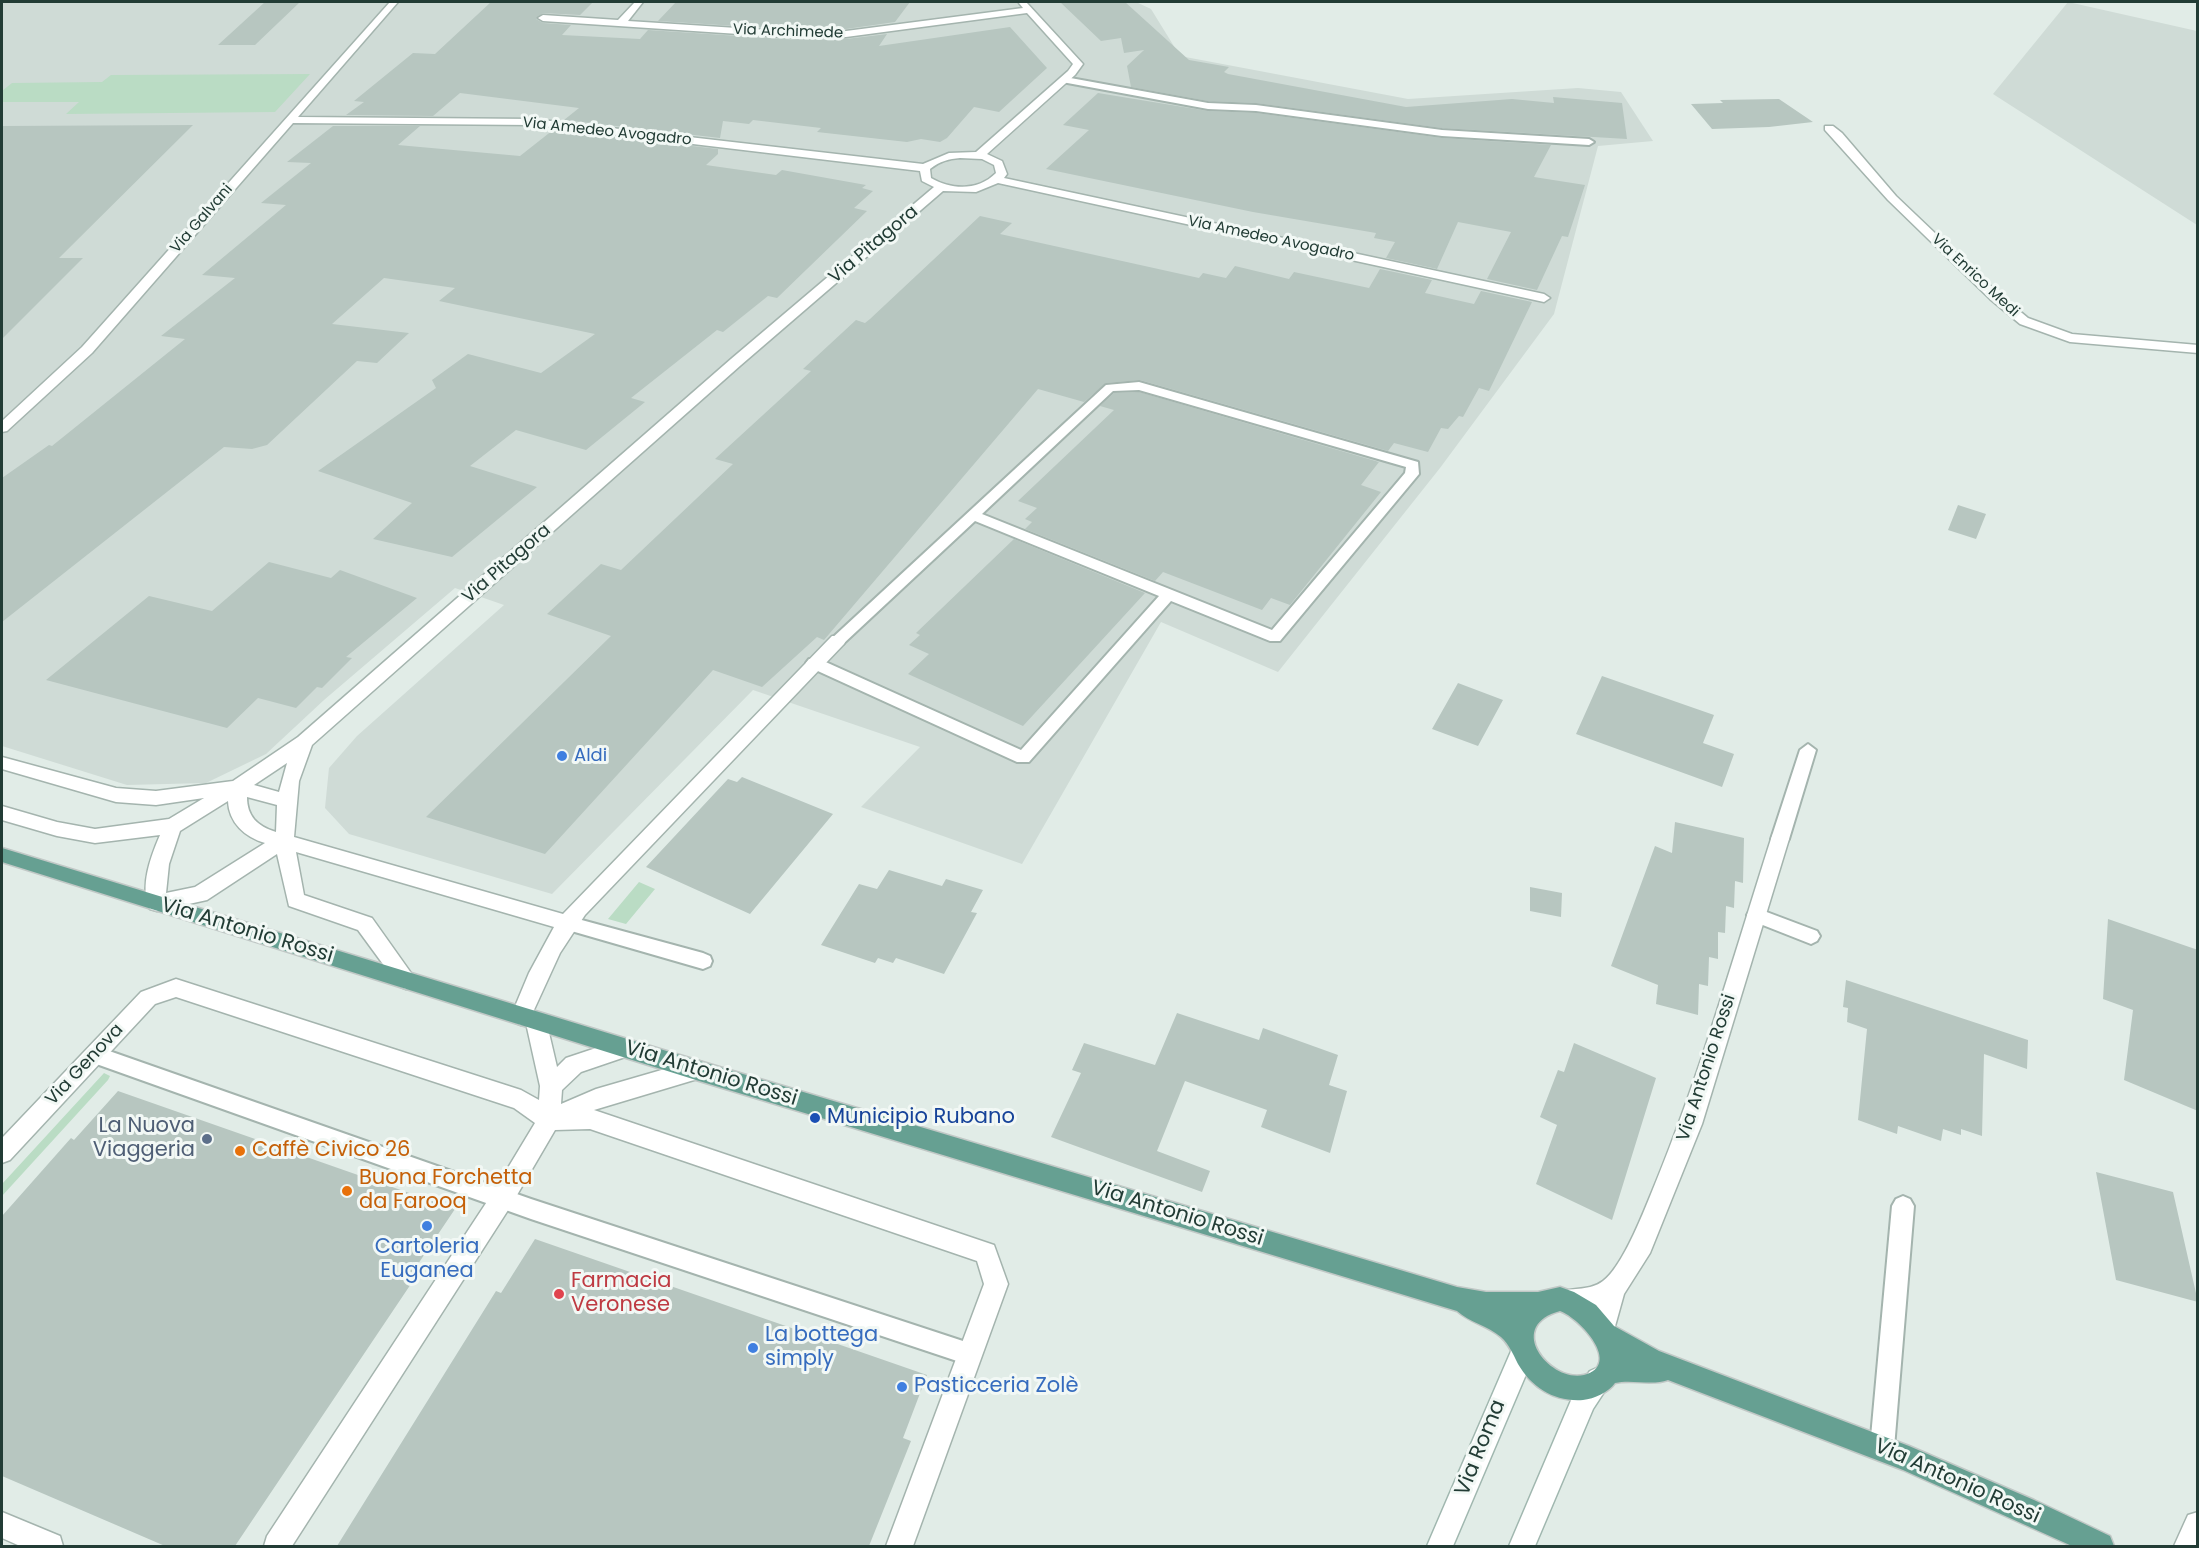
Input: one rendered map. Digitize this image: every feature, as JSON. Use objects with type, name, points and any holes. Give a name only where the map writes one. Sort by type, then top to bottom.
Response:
[{"type":"main road","name":"Via Antonio Rossi","points":[[2,855],[623,1048],[1457,1299],[1486,1304],[1538,1304]]},
{"type":"main road","name":"Via Antonio Rossi","points":[[1457,1299],[1509,1328],[1522,1346]]},
{"type":"main road","points":[[1552,1300],[1568,1301],[1584,1308],[1605,1332],[1611,1351],[1603,1376],[1578,1389],[1553,1383],[1538,1372],[1522,1346],[1523,1319],[1538,1304],[1552,1300]]},
{"type":"main road","name":"Via Antonio Rossi","points":[[1605,1332],[1630,1351],[1678,1372],[1882,1448],[2100,1546]]},
{"type":"main road","name":"Via Antonio Rossi","points":[[1603,1376],[1630,1367],[1678,1372]]},
{"type":"street","name":"Via Galvani","points":[[2,428],[87,350],[394,2]]},
{"type":"street","points":[[620,24],[639,2]]},
{"type":"street","points":[[979,155],[1065,80],[1078,64],[1022,2]]},
{"type":"street","name":"Via Archimede","points":[[543,18],[799,35],[846,34],[1030,10]]},
{"type":"street","name":"Via Amedeo Avogadro","points":[[288,120],[533,122],[925,168]]},
{"type":"street","name":"Via Enrico Medi","points":[[1829,128],[1838,135],[1892,198],[1994,296],[2024,321],[2070,338],[2198,349]]},
{"type":"street","points":[[979,155],[998,162],[1002,168],[998,180],[973,189],[941,187],[926,179],[925,168],[940,158],[979,155]]},
{"type":"street","name":"Via Amedeo Avogadro","points":[[998,180],[1544,298]]},
{"type":"street","name":"Via Pitagora","points":[[406,980],[365,924],[296,900],[283,840],[286,801],[293,766],[305,741],[727,370],[941,187]]},
{"type":"street","points":[[277,1546],[502,1199],[549,1120],[551,1086],[528,1018],[536,977],[567,923],[838,640]]},
{"type":"street","points":[[283,840],[248,866],[200,894],[157,903],[154,883],[157,864],[173,826],[237,787],[305,741]]},
{"type":"street","points":[[2,762],[116,795],[156,798],[237,787],[286,801]]},
{"type":"street","points":[[237,787],[238,812],[255,833],[567,923]]},
{"type":"street","points":[[2,813],[57,829],[95,836],[173,826]]},
{"type":"street","name":"Via Antonio Rossi","points":[[1605,1332],[1613,1289],[1642,1245],[1691,1124],[1780,839]]},
{"type":"street","name":"Via Genova","points":[[2,1153],[148,998],[176,988],[521,1100],[549,1120]]},
{"type":"street","points":[[551,1086],[574,1065],[623,1048]]},
{"type":"street","points":[[549,1120],[596,1099],[696,1070]]},
{"type":"street","points":[[549,1120],[590,1119],[986,1253],[996,1284],[900,1546]]},
{"type":"street","points":[[1568,1301],[1595,1299],[1613,1289]]},
{"type":"street","name":"Via Roma","points":[[1440,1546],[1522,1346]]},
{"type":"street","points":[[1522,1546],[1584,1400],[1603,1376]]},
{"type":"street","points":[[2,1525],[50,1546]]},
{"type":"street","points":[[2187,1546],[2198,1525]]},
{"type":"lane","points":[[1065,80],[1208,106],[1256,108],[1443,133],[1589,142]]},
{"type":"lane","points":[[838,640],[972,515],[1110,388],[1128,385],[1413,465],[1412,474],[1275,637],[972,515]]},
{"type":"lane","points":[[814,663],[1023,758],[1169,594]]},
{"type":"lane","points":[[1780,839],[1808,750]]},
{"type":"lane","points":[[1756,915],[1810,936]]},
{"type":"lane","points":[[567,923],[703,961]]},
{"type":"lane","points":[[95,1055],[502,1199],[969,1354]]},
{"type":"lane","points":[[1882,1448],[1903,1206]]},
{"type":"shaded area","points":[[2,2],[1136,2],[1151,9],[1180,56],[1408,99],[1578,88],[1621,92],[1653,141],[1598,146],[1554,314],[1440,468],[1278,672],[1161,622],[1022,864],[861,807],[920,747],[753,690],[552,894],[349,834],[325,808],[329,768],[357,736],[504,605],[455,588],[324,700],[266,754],[206,783],[127,785],[2,746]]},
{"type":"shaded area","points":[[2068,2],[2197,31],[2197,225],[1993,94]]},
{"type":"green space","points":[[310,74],[275,112],[66,114],[79,102],[2,102],[2,91],[12,83],[102,82],[111,75]]},
{"type":"green space","points":[[639,882],[655,889],[626,924],[608,919]]},
{"type":"green space","points":[[104,1073],[110,1076],[108,1080],[2,1196],[2,1184]]},
{"type":"building","points":[[265,2],[300,2],[255,45],[218,45]]},
{"type":"building","points":[[491,2],[593,2],[580,15],[543,13],[536,19],[543,23],[571,25],[562,35],[640,39],[648,30],[799,40],[846,39],[887,34],[879,46],[1010,27],[1047,68],[999,112],[974,107],[947,138],[940,142],[921,139],[907,142],[817,132],[821,128],[753,120],[749,124],[723,121],[720,138],[564,120],[579,108],[460,93],[433,116],[346,115],[364,102],[354,101],[413,53],[435,54]]},
{"type":"building","points":[[676,2],[910,2],[895,22],[846,29],[799,30],[658,21]]},
{"type":"building","points":[[1060,2],[1125,2],[1189,60],[1229,67],[1224,72],[1228,74],[1406,107],[1512,99],[1554,103],[1553,97],[1622,103],[1627,139],[1442,128],[1256,103],[1208,101],[1131,87],[1127,66],[1144,50],[1124,53],[1121,38],[1101,41]]},
{"type":"building","points":[[1098,93],[1208,111],[1256,113],[1442,138],[1551,145],[1534,177],[1585,185],[1568,237],[1562,236],[1537,290],[1487,279],[1511,232],[1458,222],[1437,269],[1386,258],[1395,242],[1374,238],[1376,233],[1253,212],[1046,169],[1089,130],[1063,125]]},
{"type":"building","points":[[1779,99],[1813,122],[1769,127],[1712,129],[1691,104],[1723,103],[1720,100]]},
{"type":"building","points":[[193,125],[59,258],[83,258],[2,339],[2,126]]},
{"type":"building","points":[[333,126],[420,126],[398,145],[520,156],[553,130],[718,149],[718,154],[706,165],[776,175],[782,170],[866,185],[862,188],[873,191],[854,208],[867,211],[777,298],[768,296],[723,332],[717,330],[631,398],[645,402],[586,450],[516,430],[470,466],[537,487],[452,557],[373,539],[412,503],[318,471],[436,388],[432,380],[468,354],[541,373],[595,334],[439,301],[455,288],[384,278],[332,324],[409,333],[377,363],[357,361],[267,445],[252,449],[224,447],[2,622],[2,478],[49,445],[52,446],[185,339],[161,336],[235,278],[202,275],[286,205],[261,203],[311,163],[287,162]]},
{"type":"building","points":[[980,216],[1012,223],[1000,234],[1199,278],[1203,273],[1226,278],[1235,266],[1289,279],[1294,272],[1369,288],[1380,269],[1432,280],[1425,293],[1474,304],[1481,291],[1532,302],[1489,391],[1479,388],[1463,417],[1459,416],[1448,429],[1441,428],[1428,452],[1394,443],[1388,451],[1140,380],[1106,383],[1084,402],[1038,389],[824,640],[817,637],[762,687],[713,670],[545,854],[426,817],[611,636],[547,614],[601,564],[621,570],[733,464],[715,459],[811,371],[803,369],[856,320],[865,323],[870,319]]},
{"type":"building","points":[[1139,392],[1379,462],[1361,485],[1381,492],[1290,605],[1271,598],[1262,610],[1163,572],[1155,581],[1025,529],[1032,522],[1025,519],[1037,508],[1018,501],[1114,410],[1100,406],[1114,393]]},
{"type":"building","points":[[1958,505],[1986,514],[1976,539],[1948,530]]},
{"type":"building","points":[[1014,539],[1145,593],[1023,726],[908,674],[929,654],[909,645],[920,635],[916,633]]},
{"type":"building","points":[[269,562],[331,578],[340,570],[417,598],[346,657],[352,658],[322,688],[317,687],[296,708],[258,698],[227,728],[46,680],[149,596],[212,611]]},
{"type":"building","points":[[1602,676],[1714,715],[1703,743],[1734,754],[1722,787],[1576,734]]},
{"type":"building","points":[[1458,683],[1503,700],[1478,746],[1432,729]]},
{"type":"building","points":[[742,777],[833,814],[750,914],[646,867],[728,779],[737,782]]},
{"type":"building","points":[[1675,822],[1744,838],[1743,883],[1735,881],[1734,908],[1726,906],[1725,933],[1718,932],[1718,959],[1709,957],[1708,986],[1699,984],[1698,1015],[1656,1004],[1658,985],[1611,966],[1655,846],[1672,853]]},
{"type":"building","points":[[889,870],[942,886],[946,879],[983,890],[971,912],[977,913],[944,974],[896,958],[893,963],[878,958],[875,963],[821,945],[859,884],[877,889]]},
{"type":"building","points":[[1530,887],[1562,893],[1561,917],[1530,911]]},
{"type":"building","points":[[2108,919],[2198,950],[2198,1111],[2124,1080],[2133,1010],[2103,999]]},
{"type":"building","points":[[1846,980],[2028,1040],[2027,1069],[1984,1054],[1982,1136],[1961,1129],[1961,1135],[1943,1129],[1941,1141],[1898,1126],[1897,1134],[1858,1120],[1867,1029],[1847,1022],[1848,1008],[1843,1007]]},
{"type":"building","points":[[1177,1013],[1259,1040],[1263,1028],[1338,1055],[1329,1085],[1347,1091],[1330,1153],[1261,1127],[1267,1110],[1185,1081],[1157,1151],[1210,1171],[1202,1192],[1051,1137],[1081,1073],[1072,1070],[1084,1043],[1155,1065]]},
{"type":"building","points":[[1574,1043],[1656,1078],[1612,1220],[1536,1184],[1557,1125],[1540,1117],[1558,1070],[1564,1072]]},
{"type":"building","points":[[118,1091],[455,1209],[418,1264],[423,1266],[235,1546],[165,1546],[2,1476],[2,1216],[71,1138],[74,1140]]},
{"type":"building","points":[[2096,1172],[2173,1192],[2198,1302],[2116,1280]]},
{"type":"building","points":[[535,1239],[927,1375],[903,1438],[911,1441],[869,1546],[337,1546],[496,1291],[501,1293]]},
{"type":"place","name":"Aldi","points":[[562,756]]},
{"type":"place","name":"Municipio Rubano","points":[[815,1118]]},
{"type":"place","name":"La Nuova Viaggeria","points":[[207,1139]]},
{"type":"place","name":"Caffè Civico 26","points":[[240,1151]]},
{"type":"place","name":"Buona Forchetta da Farooq","points":[[347,1191]]},
{"type":"place","name":"Cartoleria Euganea","points":[[427,1226]]},
{"type":"place","name":"Farmacia Veronese","points":[[559,1294]]},
{"type":"place","name":"La bottega simply","points":[[753,1348]]},
{"type":"place","name":"Pasticceria Zolè","points":[[902,1387]]}]
